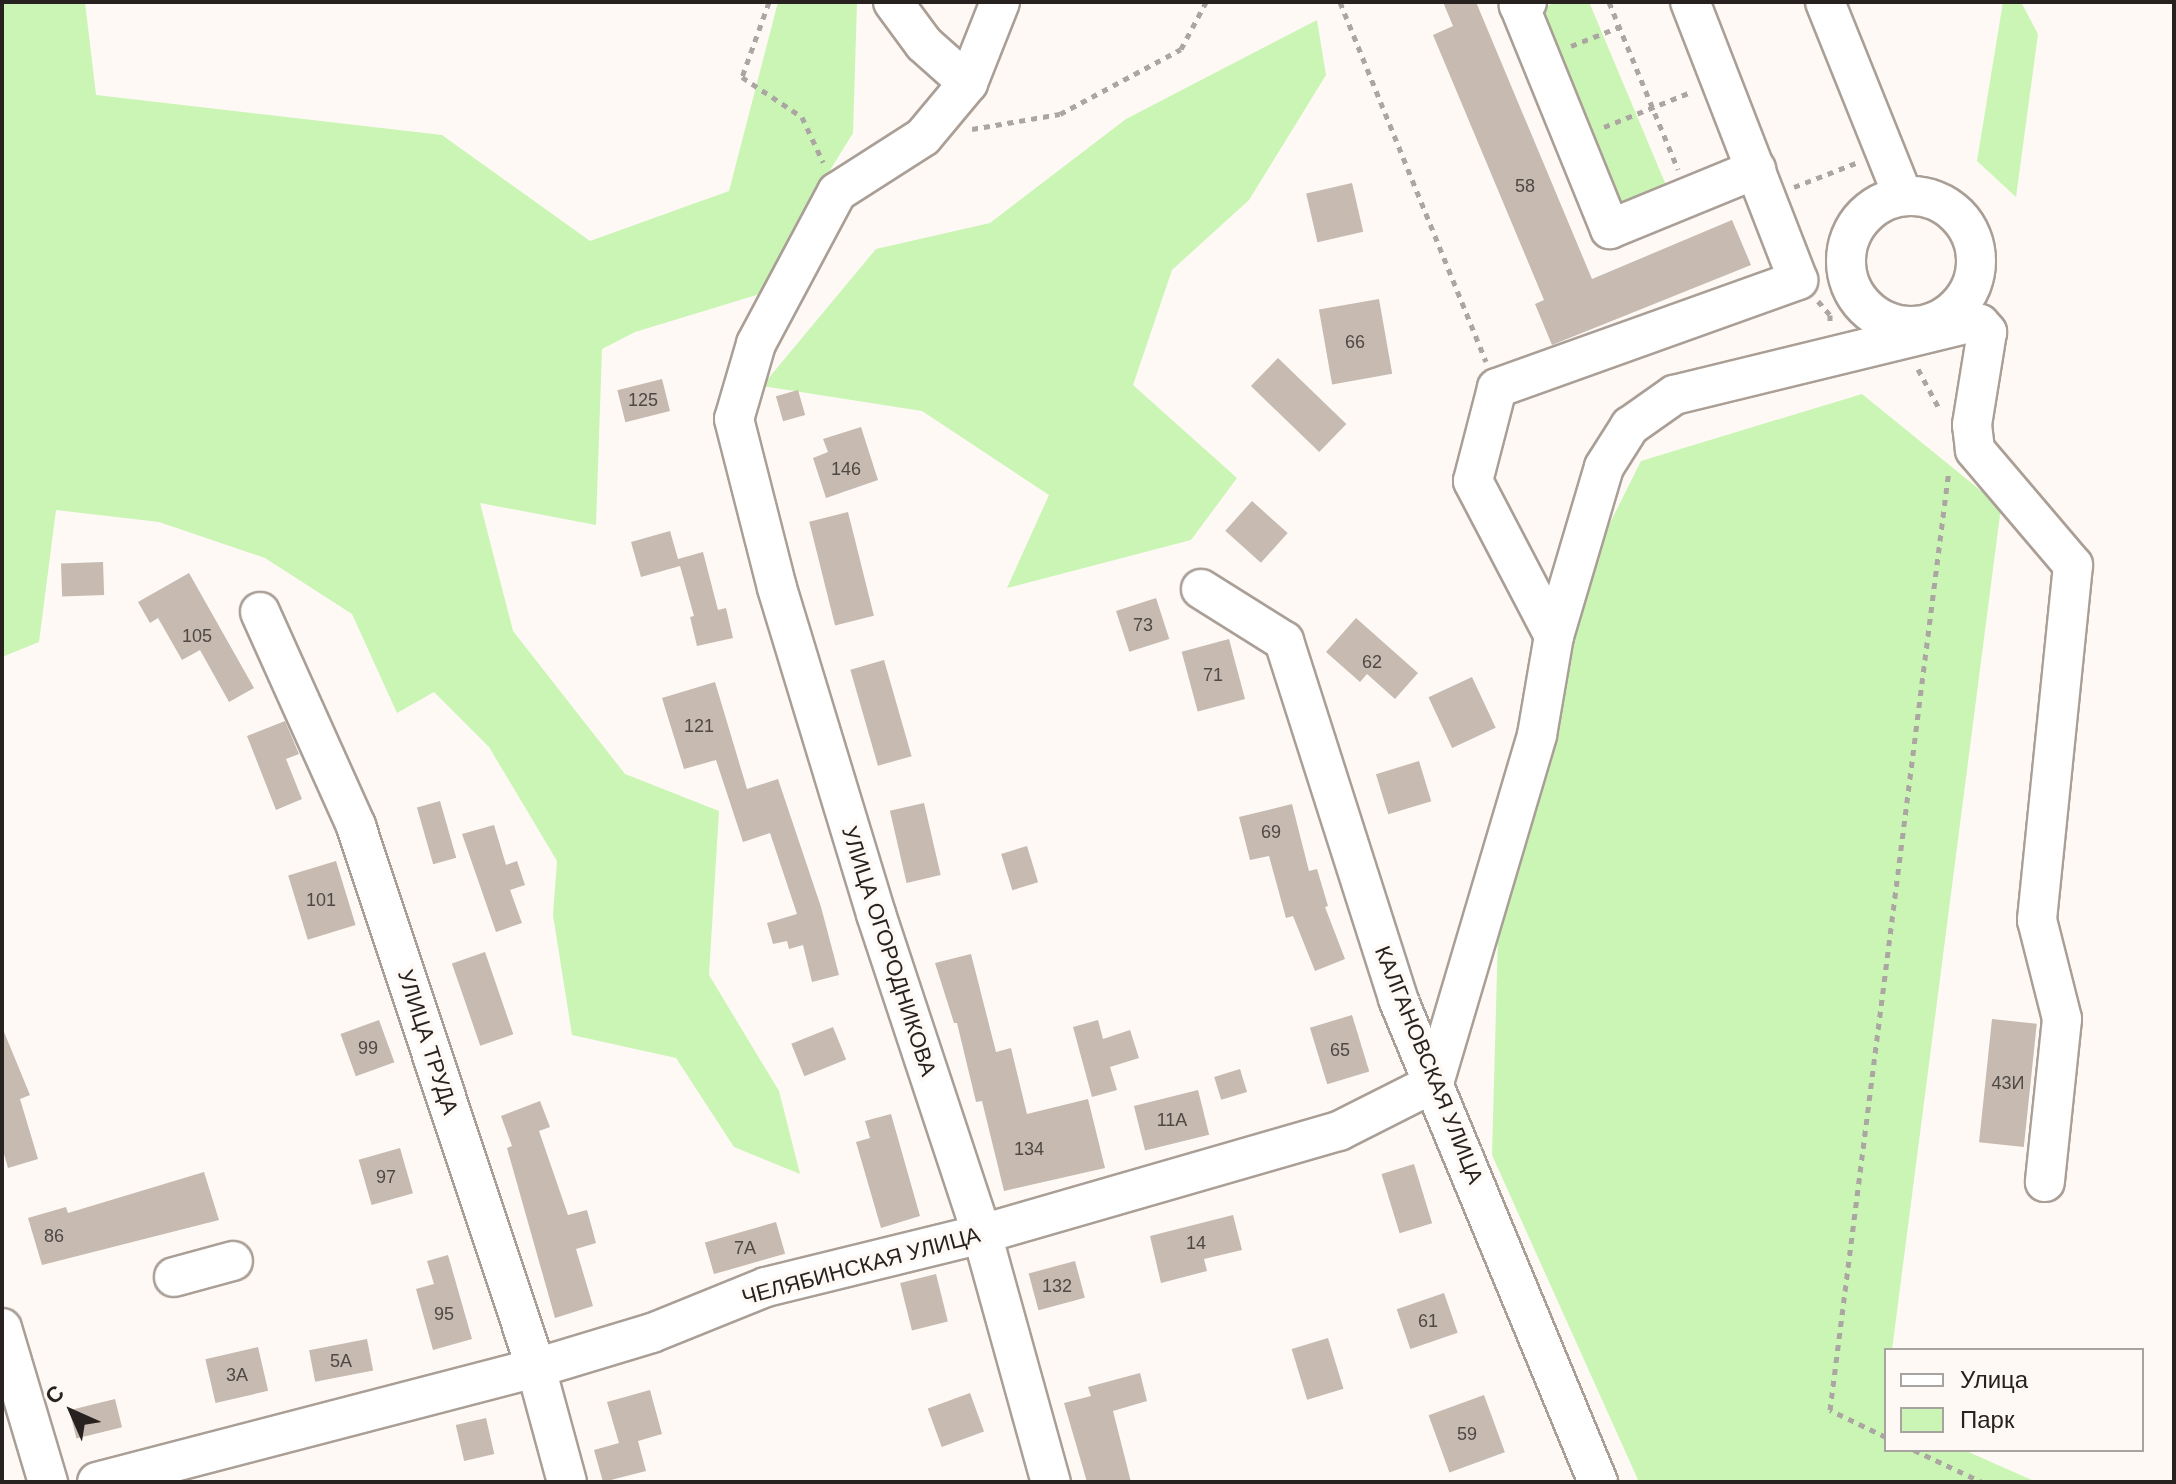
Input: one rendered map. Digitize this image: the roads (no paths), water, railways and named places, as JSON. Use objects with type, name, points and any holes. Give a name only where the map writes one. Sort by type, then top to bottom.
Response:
[{"type":"street","points":[[893,2],[924,44],[968,83],[1000,2]]},
{"type":"street","points":[[1527,2],[1519,5],[1610,229],[1689,196],[1762,183]]},
{"type":"street","points":[[1554,636],[1473,481],[1497,388],[1798,280],[1690,2]]},
{"type":"street","points":[[1825,2],[1903,196]]},
{"type":"street","name":"УЛИЦА ОГОРОДНИКОВА","points":[[968,83],[923,137],[837,192],[756,344],[734,419],[777,588],[876,914],[982,1234],[1051,1482]]},
{"type":"street","points":[[1434,1083],[1537,735],[1554,636],[1604,467],[1630,426],[1674,395],[1969,323],[1980,324],[1987,332],[1972,425],[1975,450],[2073,565],[2037,920],[2062,1019],[2045,1182]]},
{"type":"street","name":"КАЛГАНОВСКАЯ УЛИЦА","points":[[1201,589],[1284,641],[1398,999],[1598,1482]]},
{"type":"street","name":"УЛИЦА ТРУДА","points":[[260,612],[356,826],[536,1368],[567,1482]]},
{"type":"street","name":"ЧЕЛЯБИНСКАЯ УЛИЦА","points":[[97,1482],[536,1368],[652,1333],[766,1287],[982,1234],[1339,1131],[1434,1083]]},
{"type":"street","points":[[174,1277],[233,1261]]},
{"type":"street","points":[[2,1328],[48,1482]]}]
